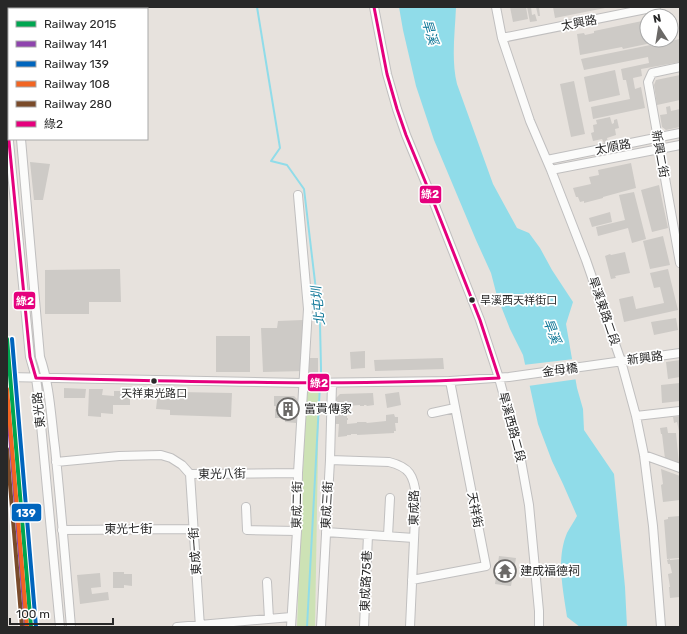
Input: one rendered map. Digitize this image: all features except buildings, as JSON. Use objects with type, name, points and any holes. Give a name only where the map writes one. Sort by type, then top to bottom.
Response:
[{"type":"street","name":"旱溪西路二段","points":[[374,7],[387,74],[397,108],[406,135],[480,320],[499,378],[520,455],[529,505],[538,596],[539,627]]},
{"type":"street","name":"旱溪東路二段","points":[[496,7],[502,38],[530,121],[586,260],[621,361],[636,416],[644,455],[653,526],[661,627]]},
{"type":"street","name":"太興路","points":[[502,38],[656,7]]},
{"type":"street","name":"新興二街","points":[[680,67],[652,73],[648,82],[680,263]]},
{"type":"street","name":"太順路","points":[[547,160],[680,133]]},
{"type":"street","name":"東光路","points":[[10,140],[30,357],[36,378],[60,627]]},
{"type":"street","name":"東光路","points":[[21,140],[40,357],[49,398],[72,627]]},
{"type":"street","name":"太順路","points":[[551,170],[680,145]]},
{"type":"street","name":"東成二街","points":[[291,627],[297,531],[298,473],[308,309],[298,195]]},
{"type":"street","name":"新興路","points":[[611,363],[680,354]]},
{"type":"street","name":"金母橋","points":[[499,378],[611,363]]},
{"type":"street","points":[[7,377],[303,383],[499,378]]},
{"type":"street","name":"天祥街","points":[[412,580],[486,566],[450,380]]},
{"type":"street","name":"東成三街","points":[[321,627],[330,460],[332,383]]},
{"type":"street","points":[[432,413],[455,408]]},
{"type":"street","points":[[636,416],[680,411]]},
{"type":"street","name":"東光八街","points":[[56,462],[120,456],[161,455],[171,458],[182,465],[190,474],[298,473]]},
{"type":"street","points":[[644,455],[680,468]]},
{"type":"street","name":"東成路","points":[[330,460],[389,462],[397,464],[405,468],[415,484],[416,496],[410,627]]},
{"type":"street","name":"東成一街","points":[[190,474],[200,626]]},
{"type":"street","points":[[388,536],[390,498]]},
{"type":"street","points":[[246,507],[247,530],[297,531]]},
{"type":"street","name":"東光七街","points":[[62,530],[193,529]]},
{"type":"street","points":[[326,532],[414,538]]},
{"type":"street","name":"東成路75巷","points":[[364,627],[368,535]]},
{"type":"street","points":[[267,582],[269,619]]},
{"type":"street","points":[[177,627],[291,617]]},
{"type":"green space","points":[[319,391],[315,627],[297,627],[306,392]]},
{"type":"water","name":"旱溪","points":[[399,7],[456,7],[454,36],[455,75],[493,184],[517,228],[529,233],[540,248],[552,270],[573,302],[566,324],[577,388],[583,409],[584,430],[614,474],[625,587],[627,627],[580,627],[567,617],[561,574],[562,553],[567,533],[577,516],[552,461],[538,424],[523,355],[510,329],[497,296],[491,273],[434,140],[416,86]]},
{"type":"pier","points":[[574,359],[578,379],[528,386],[523,365]]},
{"type":"waterway","name":"北屯圳","points":[[257,7],[280,148],[271,161],[287,165],[304,189],[320,324],[321,380]]},
{"type":"waterway","name":"北屯圳","points":[[307,627],[320,385]]},
{"type":"rail line","name":"2015","points":[[7,339],[31,627]]},
{"type":"rail line","name":"139","points":[[12,339],[36,627]]},
{"type":"rail line","name":"108","points":[[7,389],[27,627]]},
{"type":"rail line","name":"141","points":[[7,399],[26,627]]},
{"type":"rail line","name":"280","points":[[7,449],[22,627]]},
{"type":"transit line","name":"綠2","points":[[374,7],[387,74],[397,109],[480,320],[499,378]]},
{"type":"transit line","name":"綠2","points":[[7,121],[8,131]]},
{"type":"transit line","name":"綠2","points":[[9,140],[30,357],[36,378],[325,383],[441,381],[499,378]]},
{"type":"place","name":"旱溪西天祥街口","points":[[472,300]]},
{"type":"place","name":"天祥東光路口","points":[[154,381]]},
{"type":"place","name":"富貴傳家","points":[[288,409]]},
{"type":"place","name":"建成福德祠","points":[[505,571]]}]
